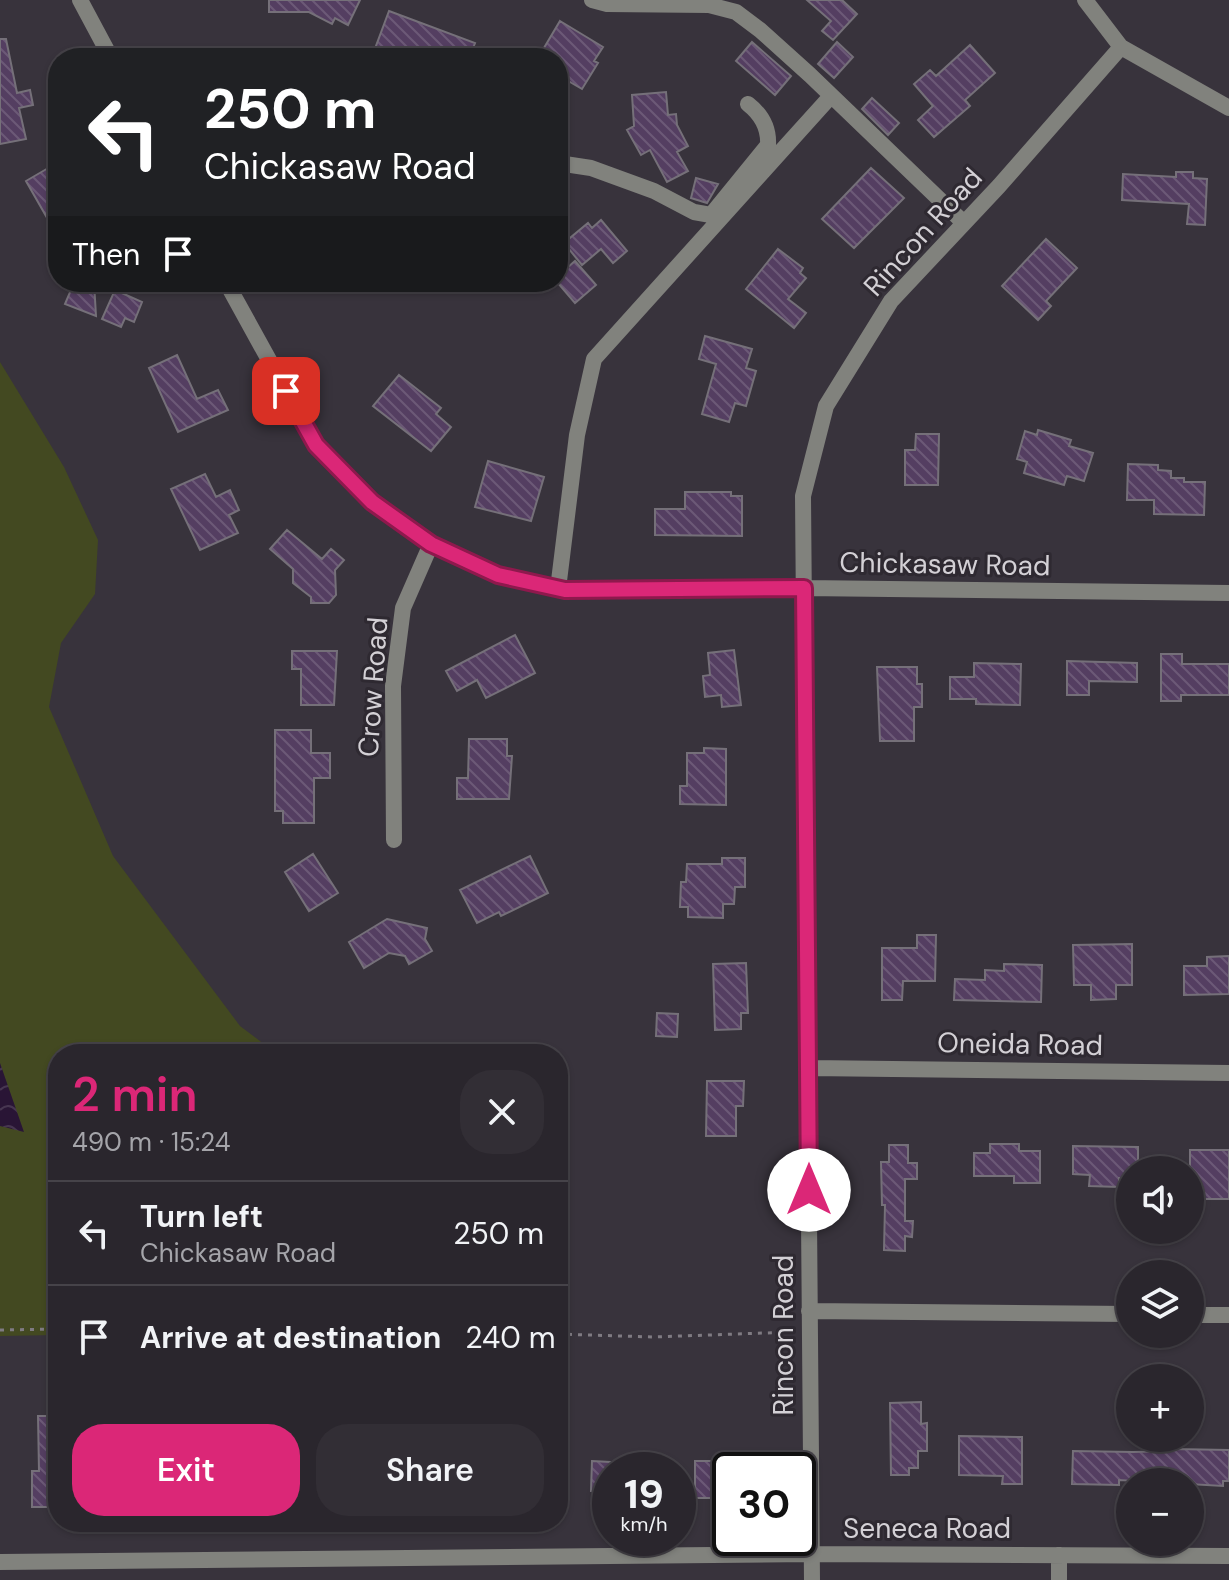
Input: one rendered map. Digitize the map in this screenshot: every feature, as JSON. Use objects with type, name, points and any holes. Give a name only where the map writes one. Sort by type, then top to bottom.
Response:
[{"type":"street","points":[[80,0],[106,48]]},
{"type":"street","points":[[592,0],[607,4],[669,3],[726,8],[760,30],[964,223]]},
{"type":"street","points":[[1085,0],[1121,47],[1229,108]]},
{"type":"street","name":"Rincon Road","points":[[810,1452],[810,1068],[803,496],[826,406],[891,301],[1121,47]]},
{"type":"street","points":[[558,589],[577,435],[594,359],[831,96]]},
{"type":"street","points":[[568,165],[591,168],[654,191],[694,212],[711,215],[768,145],[769,134],[764,122],[748,104]]},
{"type":"street","name":"Chickasaw Road","points":[[232,292],[316,445],[372,502],[431,544],[498,575],[558,589],[804,588],[1229,593]]},
{"type":"street","name":"Crow Road","points":[[394,840],[393,686],[403,608],[431,544]]},
{"type":"street","name":"Oneida Road","points":[[810,1068],[1229,1073]]},
{"type":"street","points":[[809,1311],[1116,1314]]},
{"type":"street","points":[[1204,1315],[1229,1315]]},
{"type":"street","name":"Seneca Road","points":[[816,1554],[1229,1556]]},
{"type":"street","points":[[1059,1555],[1059,1580]]},
{"type":"street","name":"Seneca Road","points":[[0,1562],[24,1570],[714,1556]]},
{"type":"street","name":"Rincon Road","points":[[812,1556],[812,1580]]},
{"type":"path","points":[[0,1330],[48,1329]]},
{"type":"path","points":[[568,1334],[653,1337],[808,1332]]},
{"type":"green space","points":[[0,362],[64,467],[98,540],[95,594],[61,643],[49,707],[113,856],[240,1026],[264,1044],[48,1044],[48,1335],[0,1336]]},
{"type":"water","points":[[0,1063],[24,1132],[0,1126]]},
{"type":"building","points":[[269,0],[360,0],[348,25],[335,18],[332,24],[309,12],[269,12]]},
{"type":"building","points":[[807,0],[842,0],[857,14],[833,40],[822,31],[831,21]]},
{"type":"building","points":[[389,11],[475,43],[473,48],[375,48]]},
{"type":"building","points":[[560,21],[603,47],[594,61],[598,63],[582,89],[568,81],[568,48],[544,48]]},
{"type":"building","points":[[0,39],[6,39],[17,93],[30,90],[33,105],[19,108],[26,139],[0,144]]},
{"type":"building","points":[[752,42],[791,76],[775,95],[736,61]]},
{"type":"building","points":[[837,42],[853,57],[834,78],[818,64]]},
{"type":"building","points":[[970,45],[995,73],[965,100],[970,106],[934,137],[918,120],[933,106],[914,84],[930,70],[936,76]]},
{"type":"building","points":[[666,92],[668,115],[676,114],[677,125],[688,146],[677,152],[688,171],[667,182],[650,150],[641,155],[627,130],[634,126],[632,95]]},
{"type":"building","points":[[872,98],[899,123],[888,135],[862,109]]},
{"type":"building","points":[[48,168],[48,220],[26,181]]},
{"type":"building","points":[[871,168],[904,198],[854,248],[822,219]]},
{"type":"building","points":[[1176,172],[1193,172],[1193,178],[1207,179],[1205,225],[1187,224],[1189,204],[1122,200],[1123,174],[1176,177]]},
{"type":"building","points":[[696,178],[718,184],[707,203],[691,198]]},
{"type":"building","points":[[601,220],[627,251],[613,263],[601,249],[582,265],[568,248],[568,240],[588,223],[592,228]]},
{"type":"building","points":[[1046,239],[1077,268],[1046,301],[1051,306],[1038,320],[1002,286]]},
{"type":"building","points":[[778,249],[803,268],[800,273],[806,278],[788,299],[806,313],[794,328],[746,289]]},
{"type":"building","points":[[575,261],[596,285],[575,303],[566,292],[568,292],[568,267]]},
{"type":"building","points":[[70,292],[95,292],[96,316],[65,304]]},
{"type":"building","points":[[114,292],[142,302],[134,322],[125,318],[121,327],[102,319]]},
{"type":"building","points":[[705,336],[752,349],[746,368],[756,371],[746,406],[735,403],[729,422],[702,414],[716,364],[699,359]]},
{"type":"building","points":[[177,355],[197,399],[218,390],[228,410],[178,432],[149,368]]},
{"type":"building","points":[[399,375],[441,408],[436,414],[451,427],[431,451],[373,406]]},
{"type":"building","points":[[1038,430],[1071,440],[1069,446],[1093,453],[1084,481],[1067,476],[1064,485],[1024,473],[1027,462],[1017,459],[1025,431],[1037,435]]},
{"type":"building","points":[[916,434],[939,434],[938,485],[905,485],[905,450],[915,450]]},
{"type":"building","points":[[488,461],[544,477],[531,521],[475,507]]},
{"type":"building","points":[[1128,464],[1158,465],[1158,470],[1171,471],[1171,478],[1184,478],[1184,482],[1205,482],[1204,515],[1154,514],[1154,500],[1127,500]]},
{"type":"building","points":[[205,474],[216,497],[230,490],[239,510],[229,515],[238,533],[200,550],[171,489]]},
{"type":"building","points":[[685,492],[731,492],[731,496],[742,496],[742,536],[655,535],[655,509],[685,509]]},
{"type":"building","points":[[287,530],[322,559],[331,549],[344,560],[335,570],[336,595],[329,603],[311,603],[311,597],[293,583],[293,569],[270,549]]},
{"type":"building","points":[[515,635],[535,673],[486,698],[477,680],[457,691],[446,671]]},
{"type":"building","points":[[734,650],[741,705],[722,707],[721,695],[705,697],[703,676],[710,675],[708,653]]},
{"type":"building","points":[[292,651],[337,651],[334,705],[301,705],[301,669],[292,669]]},
{"type":"building","points":[[1161,654],[1182,654],[1182,664],[1229,664],[1229,695],[1181,695],[1181,701],[1161,701]]},
{"type":"building","points":[[1067,661],[1137,663],[1137,682],[1089,681],[1089,695],[1067,695]]},
{"type":"building","points":[[974,663],[1021,664],[1020,705],[976,704],[976,699],[950,699],[950,677],[974,677]]},
{"type":"building","points":[[877,667],[917,667],[917,684],[922,684],[922,707],[914,707],[914,741],[880,741]]},
{"type":"building","points":[[275,730],[311,730],[311,753],[330,753],[330,778],[314,778],[314,823],[283,823],[283,811],[275,811]]},
{"type":"building","points":[[469,739],[507,739],[507,756],[512,756],[509,799],[457,799],[457,778],[468,778]]},
{"type":"building","points":[[704,748],[726,749],[726,805],[680,804],[680,786],[687,786],[687,753],[704,753]]},
{"type":"building","points":[[313,854],[338,893],[309,911],[285,872]]},
{"type":"building","points":[[530,856],[548,893],[501,916],[499,912],[477,923],[460,890]]},
{"type":"building","points":[[722,858],[745,858],[745,887],[735,887],[734,904],[723,904],[723,918],[688,917],[688,907],[680,907],[681,882],[686,882],[687,864],[722,864]]},
{"type":"building","points":[[387,919],[427,928],[425,939],[432,951],[409,964],[405,956],[389,953],[364,968],[349,942]]},
{"type":"building","points":[[917,935],[936,935],[935,981],[903,981],[902,1000],[882,1000],[882,948],[917,948]]},
{"type":"building","points":[[1132,944],[1132,985],[1116,985],[1116,999],[1091,1000],[1091,985],[1074,985],[1073,945]]},
{"type":"building","points":[[1229,956],[1229,994],[1184,995],[1184,966],[1207,966],[1207,957]]},
{"type":"building","points":[[746,963],[748,1013],[741,1013],[741,1029],[715,1030],[713,964]]},
{"type":"building","points":[[1004,964],[1042,965],[1041,1002],[954,1000],[955,979],[985,980],[985,970],[1004,971]]},
{"type":"building","points":[[657,1013],[678,1014],[677,1037],[656,1036]]},
{"type":"building","points":[[707,1081],[744,1081],[743,1106],[736,1106],[736,1136],[706,1136]]},
{"type":"building","points":[[990,1144],[1019,1144],[1019,1151],[1040,1151],[1040,1183],[1014,1183],[1014,1176],[974,1176],[974,1153],[990,1153]]},
{"type":"building","points":[[889,1145],[908,1145],[908,1163],[917,1163],[917,1179],[905,1179],[905,1221],[913,1221],[912,1237],[905,1236],[905,1251],[884,1250],[885,1205],[882,1205],[881,1162],[889,1162]]},
{"type":"building","points":[[1073,1146],[1138,1147],[1138,1156],[1116,1156],[1116,1187],[1089,1186],[1090,1175],[1073,1174]]},
{"type":"building","points":[[1190,1150],[1229,1150],[1229,1199],[1204,1199],[1204,1156],[1190,1156]]},
{"type":"building","points":[[921,1402],[921,1424],[927,1423],[927,1451],[918,1451],[918,1468],[909,1468],[909,1475],[891,1475],[890,1403]]},
{"type":"building","points":[[38,1416],[48,1416],[48,1507],[32,1507],[32,1471],[39,1471]]},
{"type":"building","points":[[959,1436],[1022,1437],[1022,1484],[1002,1484],[1003,1476],[959,1475]]},
{"type":"building","points":[[1229,1450],[1229,1481],[1223,1481],[1223,1486],[1204,1485],[1204,1468],[1116,1468],[1116,1485],[1072,1484],[1073,1451]]},
{"type":"building","points":[[696,1461],[712,1461],[712,1498],[696,1498]]},
{"type":"route","points":[[286,391],[316,445],[372,502],[431,544],[498,575],[565,590],[804,588],[809,1190]]}]
